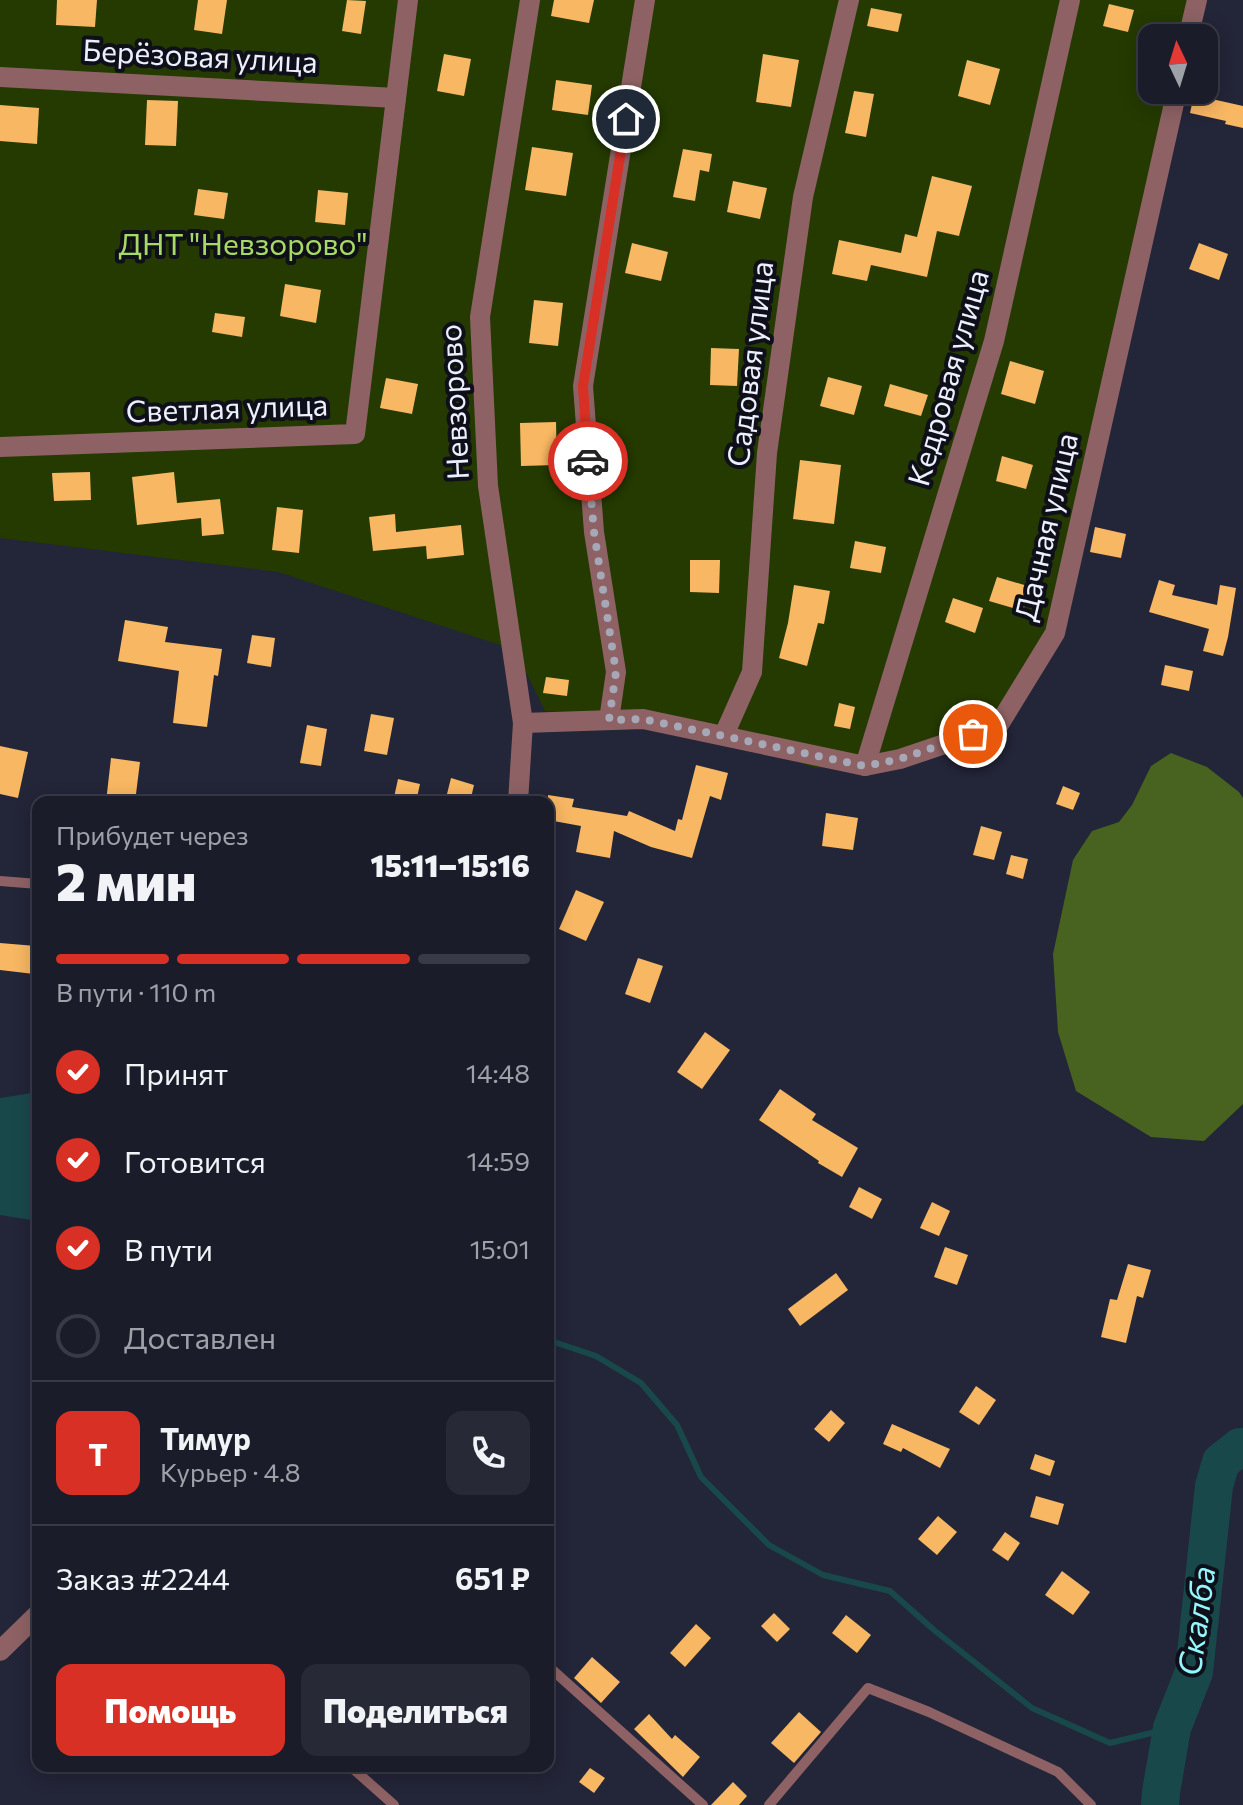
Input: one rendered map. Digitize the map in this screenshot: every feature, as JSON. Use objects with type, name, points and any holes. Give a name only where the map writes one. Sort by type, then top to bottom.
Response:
[{"type":"street","name":"Светлая улица","points":[[0,447],[355,434],[408,0]]},
{"type":"street","name":"Невзорово","points":[[518,796],[523,723],[488,486],[480,317],[530,0]]},
{"type":"street","points":[[609,720],[616,672],[594,532],[583,386],[645,0]]},
{"type":"street","name":"Садовая улица","points":[[724,735],[752,672],[767,453],[801,212],[849,0]]},
{"type":"street","name":"Кедровая улица","points":[[865,766],[994,341],[1070,0]]},
{"type":"street","points":[[1191,24],[1197,0]]},
{"type":"street","name":"Берёзовая улица","points":[[0,77],[396,98]]},
{"type":"street","name":"Дачная улица","points":[[523,723],[643,719],[865,766],[900,759],[998,726],[1055,633],[1174,104]]},
{"type":"street","points":[[0,1651],[32,1620]]},
{"type":"lane","points":[[0,881],[32,884]]},
{"type":"lane","points":[[554,1671],[703,1805]]},
{"type":"lane","points":[[769,1805],[868,1688],[929,1712],[1058,1772],[1091,1805]]},
{"type":"lane","points":[[357,1772],[394,1805]]},
{"type":"green space","name":"ДНТ \"Невзорово\"","points":[[0,0],[1205,0],[1200,24],[1138,24],[1138,104],[1182,104],[1062,621],[981,736],[899,768],[815,768],[663,716],[545,711],[515,650],[278,572],[0,538]]},
{"type":"green space","points":[[1171,753],[1207,767],[1243,798],[1243,1104],[1204,1141],[1151,1137],[1076,1091],[1058,1032],[1053,954],[1073,860],[1092,831],[1119,822],[1132,805],[1151,766]]},
{"type":"shaded area","points":[[32,1093],[32,1220],[0,1215],[0,1098]]},
{"type":"building","points":[[57,0],[97,0],[95,27],[56,25]]},
{"type":"building","points":[[198,0],[227,0],[222,34],[194,30]]},
{"type":"building","points":[[347,0],[366,1],[361,34],[342,31]]},
{"type":"building","points":[[554,0],[594,0],[589,23],[551,16]]},
{"type":"building","points":[[1109,4],[1134,10],[1128,32],[1103,26]]},
{"type":"building","points":[[871,8],[902,14],[898,32],[867,26]]},
{"type":"building","points":[[444,54],[471,59],[464,96],[437,91]]},
{"type":"building","points":[[763,54],[799,60],[791,107],[756,102]]},
{"type":"building","points":[[967,60],[1000,69],[990,105],[958,96]]},
{"type":"building","points":[[556,80],[592,85],[588,115],[552,110]]},
{"type":"building","points":[[854,91],[874,94],[866,137],[845,133]]},
{"type":"building","points":[[147,100],[178,101],[176,146],[145,145]]},
{"type":"building","points":[[1218,100],[1243,106],[1243,128],[1225,124],[1226,121],[1190,113],[1192,104],[1218,104]]},
{"type":"building","points":[[0,105],[39,108],[37,144],[0,141]]},
{"type":"building","points":[[532,147],[573,153],[566,196],[525,190]]},
{"type":"building","points":[[683,149],[712,154],[709,172],[700,170],[695,201],[673,197]]},
{"type":"building","points":[[932,176],[972,186],[959,236],[937,231],[927,277],[871,265],[867,281],[832,274],[839,240],[901,253],[905,234],[917,237]]},
{"type":"building","points":[[733,181],[767,188],[760,219],[727,212]]},
{"type":"building","points":[[198,189],[228,193],[224,219],[194,215]]},
{"type":"building","points":[[318,190],[348,193],[345,225],[315,222]]},
{"type":"building","points":[[632,243],[668,252],[661,281],[625,273]]},
{"type":"building","points":[[1199,243],[1228,254],[1219,280],[1189,269]]},
{"type":"building","points":[[285,284],[321,290],[316,323],[280,316]]},
{"type":"building","points":[[534,300],[563,303],[558,346],[529,343]]},
{"type":"building","points":[[215,313],[245,317],[242,337],[212,332]]},
{"type":"building","points":[[711,348],[739,349],[737,386],[710,385]]},
{"type":"building","points":[[1010,361],[1044,371],[1035,404],[1001,394]]},
{"type":"building","points":[[828,377],[862,386],[854,415],[820,406]]},
{"type":"building","points":[[386,378],[418,384],[412,414],[380,408]]},
{"type":"building","points":[[890,384],[928,395],[921,416],[884,406]]},
{"type":"building","points":[[556,422],[557,465],[521,466],[520,423]]},
{"type":"building","points":[[1002,456],[1033,465],[1026,489],[996,481]]},
{"type":"building","points":[[800,460],[841,465],[834,524],[793,519]]},
{"type":"building","points":[[90,472],[91,500],[54,501],[52,473]]},
{"type":"building","points":[[174,472],[177,503],[220,499],[224,534],[202,536],[201,518],[137,525],[132,477]]},
{"type":"building","points":[[277,507],[303,510],[299,553],[272,550]]},
{"type":"building","points":[[395,514],[396,532],[461,525],[464,555],[427,559],[426,546],[373,551],[369,517]]},
{"type":"building","points":[[1095,527],[1126,534],[1121,558],[1090,552]]},
{"type":"building","points":[[855,541],[886,547],[881,573],[850,568]]},
{"type":"building","points":[[690,560],[720,560],[719,593],[690,592]]},
{"type":"building","points":[[997,577],[1031,587],[1023,611],[989,601]]},
{"type":"building","points":[[1159,580],[1175,585],[1172,595],[1217,605],[1220,585],[1236,588],[1223,656],[1203,651],[1209,629],[1149,612]]},
{"type":"building","points":[[794,585],[830,591],[824,624],[818,623],[807,666],[779,658]]},
{"type":"building","points":[[953,598],[983,608],[975,633],[945,622]]},
{"type":"building","points":[[125,620],[168,627],[165,642],[222,649],[218,676],[214,675],[207,727],[173,723],[179,671],[118,661]]},
{"type":"building","points":[[252,635],[275,638],[271,667],[247,663]]},
{"type":"building","points":[[1165,665],[1193,671],[1189,691],[1161,685]]},
{"type":"building","points":[[546,677],[569,680],[567,696],[543,693]]},
{"type":"building","points":[[839,703],[855,707],[850,729],[834,726]]},
{"type":"building","points":[[371,714],[394,718],[387,755],[364,751]]},
{"type":"building","points":[[307,725],[327,729],[321,766],[300,763]]},
{"type":"building","points":[[0,746],[28,752],[18,798],[0,794]]},
{"type":"building","points":[[111,758],[140,762],[136,796],[107,796]]},
{"type":"building","points":[[696,765],[728,773],[721,800],[710,796],[692,858],[651,847],[614,831],[610,858],[576,852],[581,826],[554,821],[554,796],[548,795],[574,799],[572,807],[627,816],[629,811],[675,831],[678,819],[682,820]]},
{"type":"building","points":[[451,778],[474,785],[471,796],[446,796]]},
{"type":"building","points":[[398,779],[420,784],[417,796],[394,796]]},
{"type":"building","points":[[1063,786],[1080,793],[1073,810],[1056,804]]},
{"type":"building","points":[[826,813],[858,818],[853,850],[822,846]]},
{"type":"building","points":[[981,826],[1002,832],[994,860],[973,855]]},
{"type":"building","points":[[1011,855],[1028,859],[1023,879],[1006,874]]},
{"type":"building","points":[[576,890],[604,902],[586,941],[559,929]]},
{"type":"building","points":[[0,943],[32,946],[32,974],[0,970]]},
{"type":"building","points":[[638,958],[663,966],[650,1003],[625,994]]},
{"type":"building","points":[[705,1032],[730,1050],[702,1089],[677,1072]]},
{"type":"building","points":[[780,1089],[816,1114],[812,1120],[858,1148],[842,1177],[759,1120]]},
{"type":"building","points":[[859,1187],[882,1199],[872,1219],[849,1207]]},
{"type":"building","points":[[932,1202],[950,1211],[939,1236],[920,1228]]},
{"type":"building","points":[[945,1247],[968,1255],[957,1285],[934,1277]]},
{"type":"building","points":[[1128,1264],[1151,1270],[1143,1298],[1137,1296],[1126,1343],[1101,1337],[1110,1299],[1117,1300]]},
{"type":"building","points":[[836,1273],[848,1290],[800,1326],[788,1309]]},
{"type":"building","points":[[976,1386],[996,1400],[979,1425],[959,1412]]},
{"type":"building","points":[[831,1410],[845,1423],[829,1442],[814,1429]]},
{"type":"building","points":[[892,1424],[950,1449],[940,1468],[903,1448],[901,1452],[883,1444]]},
{"type":"building","points":[[1035,1454],[1055,1461],[1050,1476],[1030,1469]]},
{"type":"building","points":[[1036,1496],[1064,1504],[1058,1525],[1030,1517]]},
{"type":"building","points":[[938,1516],[957,1532],[937,1555],[918,1539]]},
{"type":"building","points":[[1005,1532],[1020,1543],[1008,1561],[992,1550]]},
{"type":"building","points":[[1062,1571],[1090,1592],[1073,1615],[1045,1595]]},
{"type":"building","points":[[774,1613],[790,1629],[777,1642],[761,1626]]},
{"type":"building","points":[[846,1615],[871,1635],[857,1653],[832,1633]]},
{"type":"building","points":[[696,1624],[711,1638],[685,1667],[670,1653]]},
{"type":"building","points":[[592,1657],[620,1682],[601,1703],[574,1678]]},
{"type":"building","points":[[799,1712],[821,1732],[794,1763],[771,1743]]},
{"type":"building","points":[[649,1714],[672,1739],[675,1735],[700,1757],[683,1777],[634,1729]]},
{"type":"building","points":[[590,1768],[605,1778],[594,1793],[579,1782]]},
{"type":"building","points":[[733,1782],[747,1796],[739,1805],[711,1805]]},
{"type":"waterway","points":[[554,1342],[596,1356],[641,1383],[677,1425],[701,1477],[769,1545],[823,1575],[890,1591],[1032,1708],[1110,1743],[1172,1728]]},
{"type":"waterway","name":"Скалба","points":[[1160,1805],[1172,1728],[1194,1672],[1214,1486],[1221,1462],[1243,1447]]},
{"type":"way so far","points":[[588,461],[594,532],[616,672],[609,720],[643,719],[865,766],[900,759],[973,734]]},
{"type":"route","points":[[588,461],[583,386],[626,119]]}]
